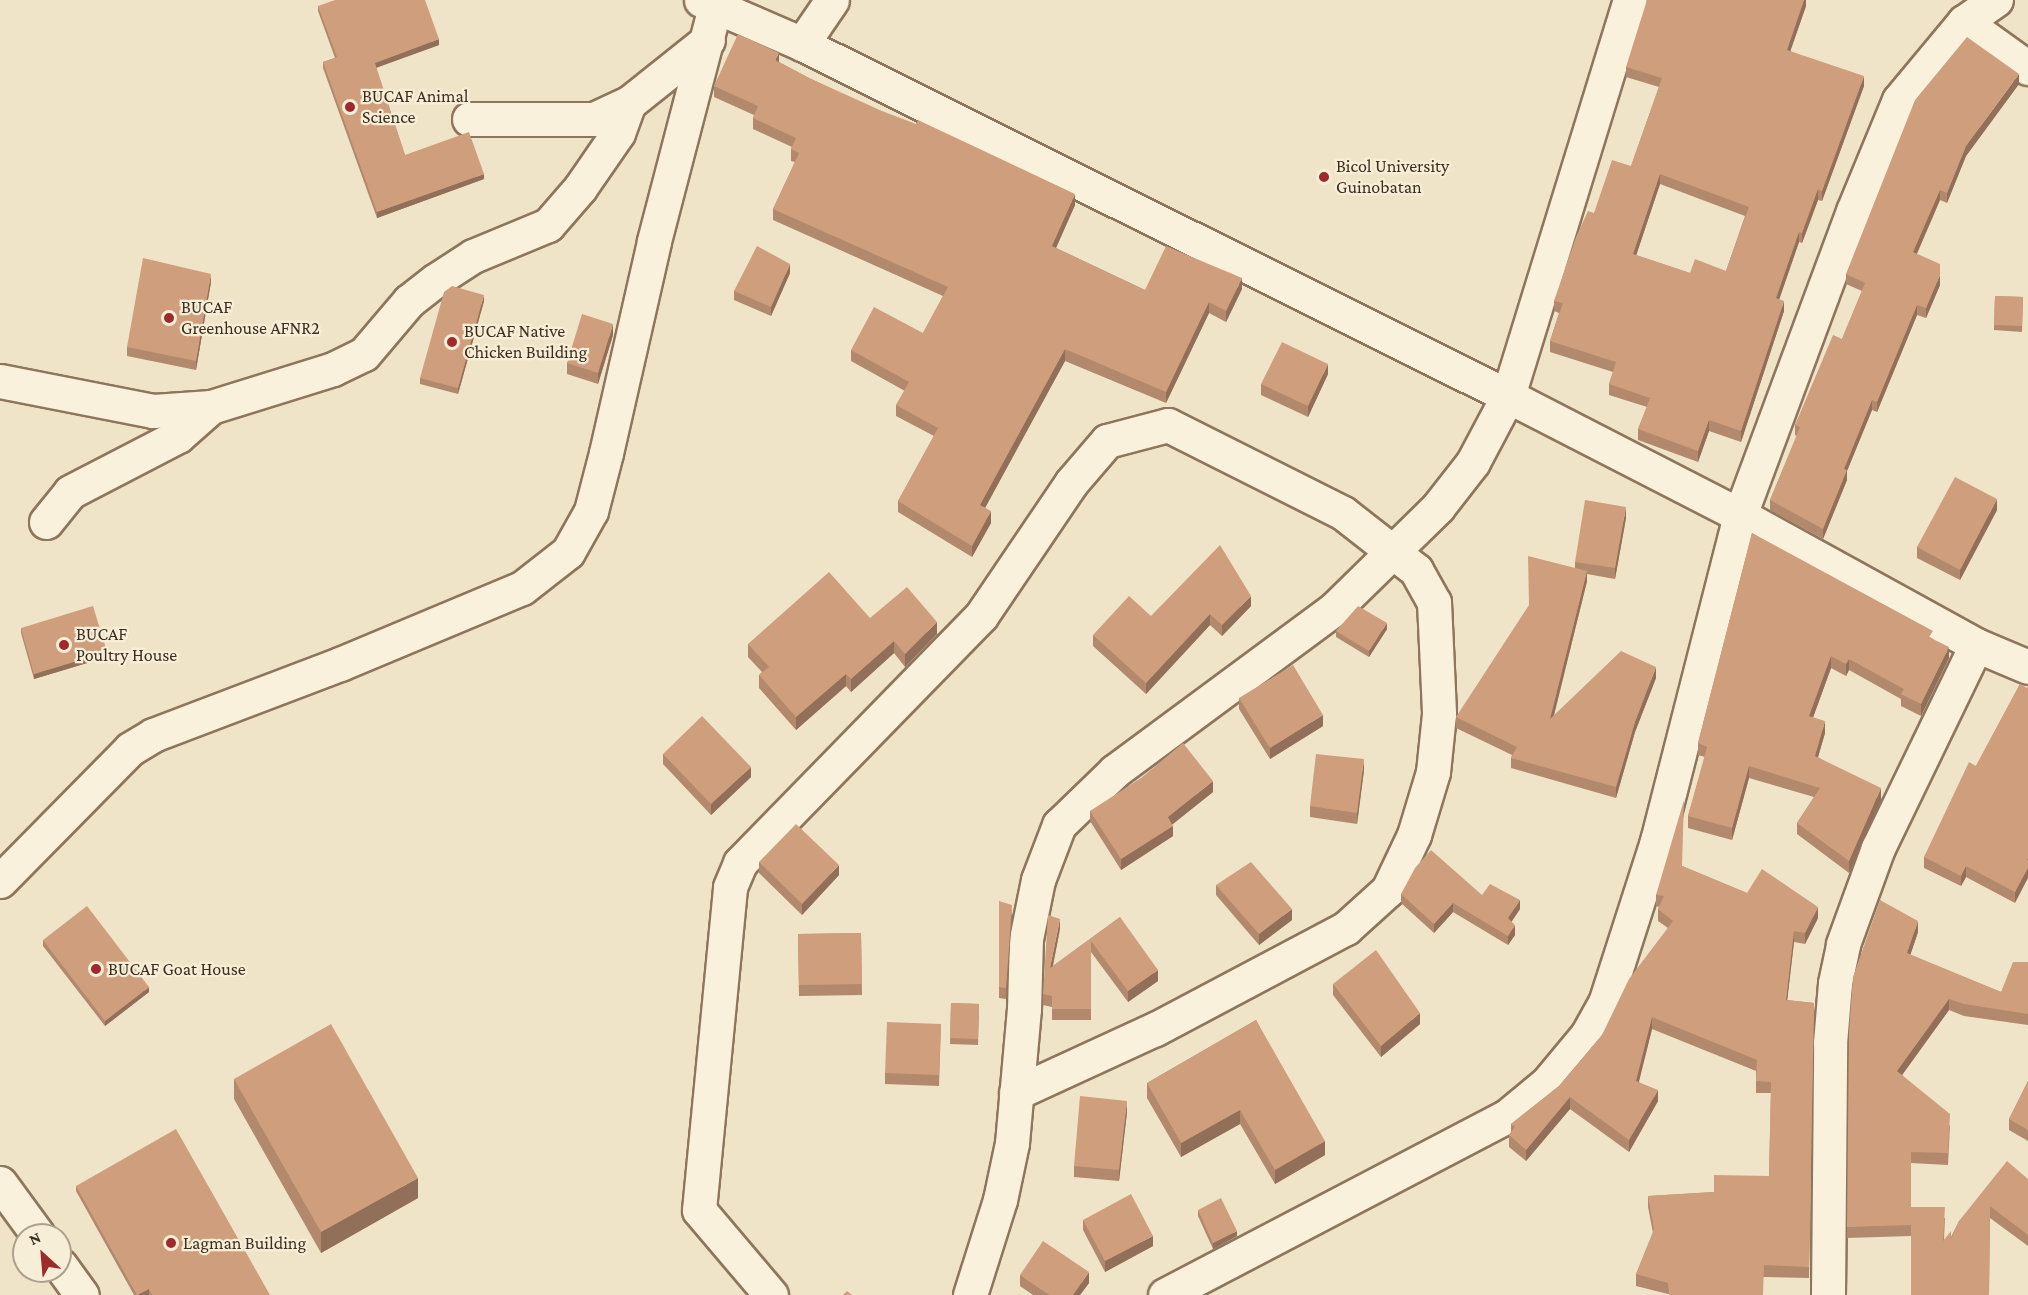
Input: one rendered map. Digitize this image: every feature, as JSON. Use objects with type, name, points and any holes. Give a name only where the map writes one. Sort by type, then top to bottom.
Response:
[{"type":"street","points":[[802,45],[832,0]]},
{"type":"street","points":[[970,1295],[1000,1200],[1012,1143],[1026,939],[1038,880],[1059,825],[1115,771],[1334,609],[1438,507],[1473,462],[1509,396],[1630,0]]},
{"type":"street","points":[[1165,1295],[1506,1117],[1547,1083],[1587,1035],[1605,1003],[1657,841],[1740,515],[1808,326],[1899,100],[1965,22],[1996,0]]},
{"type":"street","points":[[0,880],[130,748],[153,735],[340,664],[522,588],[568,552],[591,511],[626,376],[654,242],[708,40],[708,3],[802,45],[1509,396],[1740,515],[1976,645],[2028,667]]},
{"type":"street","points":[[1965,22],[2028,68]]},
{"type":"street","points":[[469,119],[594,119],[629,103],[708,40]]},
{"type":"street","points":[[0,381],[153,411],[211,407],[333,369],[364,354],[409,301],[436,280],[473,256],[548,225],[580,188],[618,133],[629,103]]},
{"type":"street","points":[[46,522],[70,492],[178,436],[211,407]]},
{"type":"street","points":[[771,1295],[699,1210],[730,887],[740,863],[981,616],[1071,483],[1107,441],[1168,424],[1343,513],[1395,551],[1416,570],[1434,602],[1439,714],[1433,772],[1414,835],[1388,890],[1346,928],[1155,1029],[1016,1093]]},
{"type":"street","points":[[1828,1295],[1830,1043],[1835,983],[1843,944],[1878,848],[1976,645]]},
{"type":"street","points":[[0,1183],[29,1223]]},
{"type":"street","points":[[72,1281],[82,1295]]},
{"type":"building","name":"BUCAF Animal Science","points":[[335,0],[425,0],[439,39],[375,63],[405,155],[469,132],[484,174],[377,212],[323,62],[337,57],[318,6]]},
{"type":"building","points":[[1647,0],[1804,0],[1787,50],[1864,76],[1822,191],[1818,189],[1802,233],[1799,232],[1776,298],[1784,301],[1741,431],[1709,420],[1698,451],[1638,429],[1650,398],[1609,384],[1616,362],[1550,341],[1563,303],[1554,301],[1576,237],[1588,211],[1594,213],[1612,160],[1631,166],[1662,78],[1626,67]],"holes":[[[1660,174],[1749,207],[1726,271],[1695,259],[1690,273],[1633,254]]]},
{"type":"building","points":[[738,34],[779,53],[775,60],[809,78],[882,111],[916,124],[918,120],[1075,194],[1052,246],[1145,290],[1166,246],[1242,278],[1226,311],[1209,302],[1166,392],[1065,349],[980,505],[991,511],[972,546],[898,501],[938,428],[896,405],[909,382],[851,350],[874,307],[923,333],[948,287],[773,209],[799,153],[791,149],[796,138],[753,118],[758,106],[714,86]]},
{"type":"building","points":[[1967,37],[2019,74],[1966,146],[1947,193],[1940,190],[1913,252],[1940,264],[1940,275],[1926,308],[1917,305],[1877,402],[1872,400],[1823,529],[1770,500],[1800,427],[1795,425],[1833,335],[1842,339],[1865,283],[1846,274],[1915,100]]},
{"type":"building","points":[[757,246],[790,264],[771,307],[734,291]]},
{"type":"building","points":[[143,258],[211,274],[196,361],[127,347]]},
{"type":"building","name":"BUCAF Native Chicken Building","points":[[452,286],[484,295],[458,388],[420,378],[444,292]]},
{"type":"building","points":[[1995,296],[2023,297],[2022,326],[1994,325]]},
{"type":"building","points":[[582,314],[613,324],[598,373],[567,363]]},
{"type":"building","points":[[1282,342],[1328,364],[1308,406],[1261,384]]},
{"type":"building","points":[[1955,477],[1997,499],[1960,570],[1917,547]]},
{"type":"building","points":[[1585,500],[1626,507],[1615,568],[1575,562]]},
{"type":"building","points":[[1752,533],[1933,631],[1929,637],[1949,647],[1921,704],[1901,694],[1904,689],[1849,659],[1846,664],[1831,656],[1809,716],[1825,721],[1815,756],[1881,788],[1849,861],[1797,823],[1820,788],[1749,766],[1732,828],[1688,816],[1707,747],[1698,743]]},
{"type":"building","points":[[1220,545],[1251,596],[1222,625],[1210,614],[1146,683],[1093,635],[1129,596],[1151,616]]},
{"type":"building","points":[[1528,556],[1587,571],[1550,719],[1621,651],[1656,667],[1635,722],[1616,787],[1511,758],[1517,747],[1456,717],[1529,605]]},
{"type":"building","points":[[829,572],[870,618],[907,587],[937,622],[905,654],[894,641],[851,679],[846,674],[796,717],[759,675],[769,667],[748,644]]},
{"type":"building","name":"BUCAF Poultry House","points":[[93,606],[107,652],[34,674],[21,628]]},
{"type":"building","points":[[1358,606],[1387,623],[1369,651],[1336,631]]},
{"type":"building","points":[[1293,665],[1323,715],[1270,748],[1239,698]]},
{"type":"building","points":[[2020,684],[2027,688],[2028,684],[2028,868],[2015,892],[1966,866],[1961,876],[1924,857],[1969,762],[1976,766]]},
{"type":"building","points":[[702,716],[751,767],[711,804],[663,754]]},
{"type":"building","points":[[1183,743],[1213,781],[1168,817],[1173,826],[1121,859],[1090,811],[1141,778]]},
{"type":"building","points":[[1316,754],[1364,759],[1357,813],[1310,806]]},
{"type":"building","points":[[1684,800],[1682,866],[1747,893],[1762,869],[1818,907],[1805,933],[1794,931],[1786,1000],[1814,1003],[1809,1267],[1764,1265],[1763,1295],[1669,1295],[1668,1283],[1636,1274],[1654,1229],[1648,1196],[1714,1192],[1714,1175],[1769,1176],[1771,1082],[1756,1081],[1757,1060],[1652,1017],[1636,1081],[1658,1090],[1629,1140],[1570,1097],[1526,1150],[1509,1135],[1515,1127],[1511,1124],[1559,1086],[1602,1035],[1629,979],[1673,921],[1658,909],[1664,896],[1656,895]]},
{"type":"building","points":[[796,824],[839,865],[802,904],[759,862]]},
{"type":"building","points":[[1431,850],[1482,895],[1490,884],[1520,900],[1508,918],[1515,925],[1508,936],[1453,903],[1434,924],[1401,894],[1415,868]]},
{"type":"building","points":[[1251,862],[1292,909],[1259,934],[1216,885]]},
{"type":"building","points":[[1880,900],[1918,921],[1907,953],[2001,992],[2013,962],[2028,962],[2028,1014],[1964,1004],[1949,999],[1897,1071],[1950,1114],[1948,1153],[1911,1152],[1911,1225],[1847,1227],[1849,1032],[1853,977]]},
{"type":"building","points":[[999,901],[1012,905],[1006,988],[999,987]]},
{"type":"building","name":"BUCAF Goat House","points":[[87,906],[149,987],[105,1021],[43,940]]},
{"type":"building","points":[[1048,915],[1060,919],[1050,968],[1120,917],[1158,970],[1128,991],[1091,941],[1091,1009],[1052,1009],[1052,996],[1043,994]]},
{"type":"building","points":[[861,933],[862,984],[799,985],[798,934]]},
{"type":"building","points":[[1376,950],[1420,1013],[1381,1046],[1333,984]]},
{"type":"building","points":[[951,1003],[979,1004],[978,1039],[950,1038]]},
{"type":"building","points":[[1256,1020],[1325,1141],[1275,1170],[1240,1110],[1181,1143],[1147,1083]]},
{"type":"building","points":[[887,1022],[941,1024],[939,1075],[885,1073]]},
{"type":"building","points":[[331,1024],[418,1178],[321,1232],[234,1079]]},
{"type":"building","points":[[2028,1081],[2028,1130],[2009,1119]]},
{"type":"building","points":[[1080,1096],[1127,1101],[1119,1170],[1074,1166]]},
{"type":"building","name":"Lagman Building","points":[[176,1129],[270,1295],[152,1295],[149,1289],[137,1295],[76,1186]]},
{"type":"building","points":[[2007,1161],[2028,1179],[2028,1235],[1990,1206],[1989,1295],[1911,1295],[1911,1207],[1945,1207],[1943,1241],[1951,1231],[1951,1239],[1959,1221]]},
{"type":"building","points":[[1131,1194],[1153,1236],[1105,1261],[1083,1220]]},
{"type":"building","points":[[1221,1198],[1237,1231],[1213,1243],[1198,1210]]},
{"type":"building","points":[[1043,1241],[1089,1272],[1073,1295],[1049,1295],[1020,1275]]},
{"type":"place","name":"BUCAF Animal Science","points":[[350,107]]},
{"type":"place","name":"Bicol University Guinobatan","points":[[1324,177]]},
{"type":"place","name":"BUCAF Greenhouse AFNR2","points":[[169,318]]},
{"type":"place","name":"BUCAF Native Chicken Building","points":[[452,342]]},
{"type":"place","name":"BUCAF Poultry House","points":[[64,645]]},
{"type":"place","name":"BUCAF Goat House","points":[[96,969]]},
{"type":"place","name":"Lagman Building","points":[[171,1243]]}]
